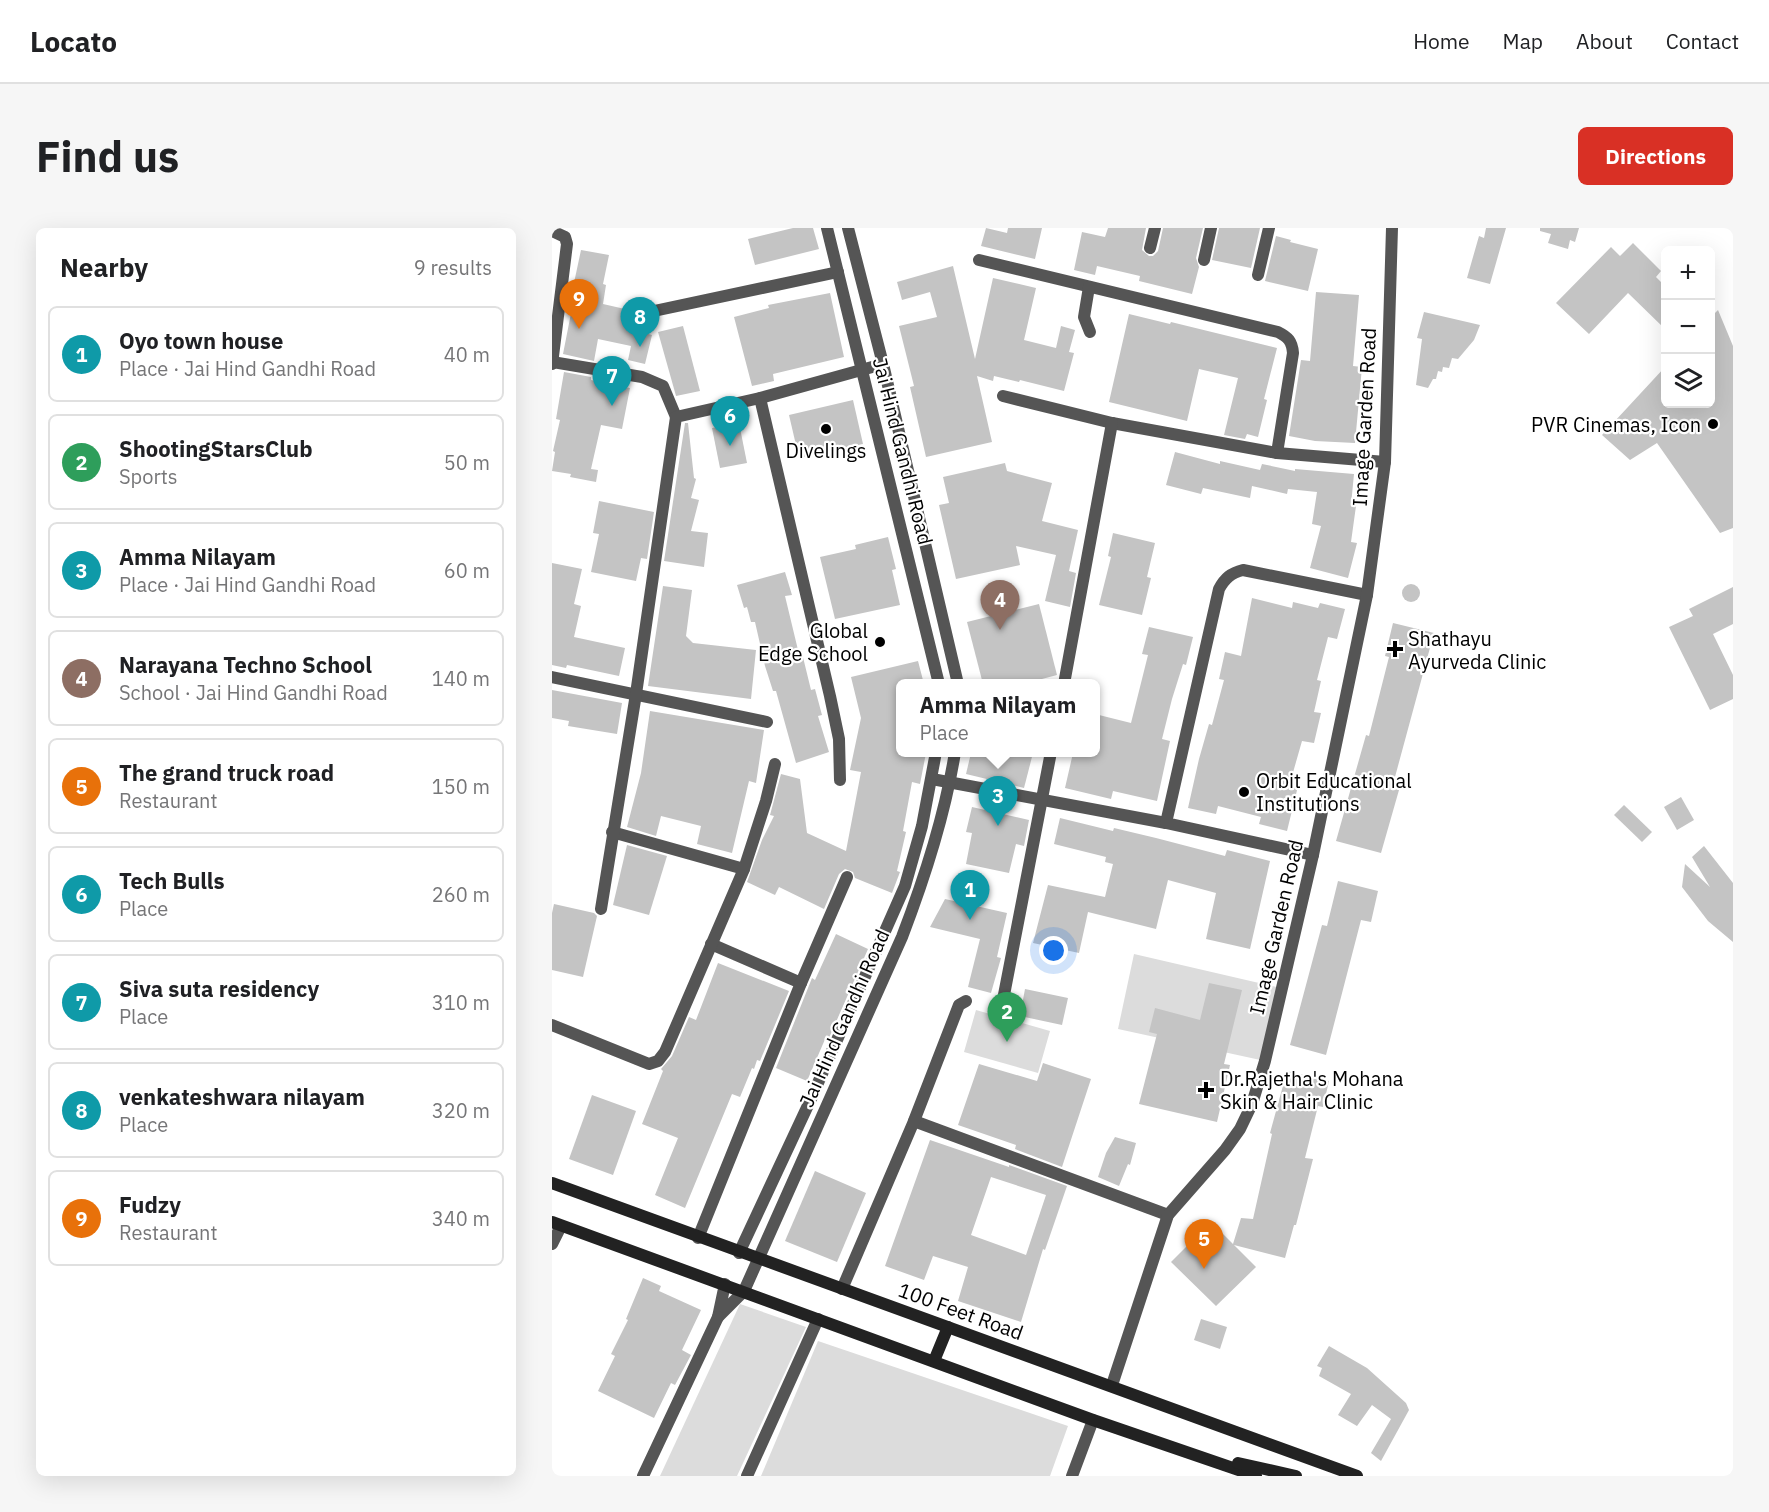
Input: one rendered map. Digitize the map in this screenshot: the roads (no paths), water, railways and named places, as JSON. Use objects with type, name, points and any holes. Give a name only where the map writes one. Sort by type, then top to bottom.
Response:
[{"type":"main road","name":"100 Feet Road","points":[[552,1184],[1112,1385],[1357,1476]]},
{"type":"main road","points":[[556,1224],[1093,1420],[1256,1476]]},
{"type":"main road","points":[[934,1361],[948,1327]]},
{"type":"main road","points":[[1187,1452],[1296,1476]]},
{"type":"street","name":"Jai Hind Gandhi Road","points":[[827,228],[939,679]]},
{"type":"street","name":"Jai Hind Gandhi Road","points":[[848,228],[883,364],[958,679]]},
{"type":"street","points":[[1150,248],[1155,228]]},
{"type":"street","points":[[1204,260],[1211,228]]},
{"type":"street","points":[[1258,274],[1269,228]]},
{"type":"street","name":"Image Garden Road","points":[[1112,1385],[1168,1215],[1225,1150],[1240,1129],[1252,1104],[1265,1061],[1313,855],[1367,595],[1385,462],[1392,228]]},
{"type":"street","points":[[552,231],[565,237],[567,244],[552,363],[642,377],[663,386],[676,417],[636,694],[601,909]]},
{"type":"street","points":[[979,260],[1278,332],[1286,336],[1292,344],[1293,353],[1276,453]]},
{"type":"street","points":[[654,311],[838,272]]},
{"type":"street","points":[[1089,287],[1084,317],[1090,332]]},
{"type":"street","points":[[676,417],[760,398],[883,364]]},
{"type":"street","points":[[1003,396],[1112,423],[1276,453],[1385,462]]},
{"type":"street","points":[[760,398],[830,696],[838,739],[840,780]]},
{"type":"street","points":[[1065,679],[1112,423]]},
{"type":"street","points":[[1166,823],[1219,589],[1225,579],[1234,572],[1243,570],[1367,595]]},
{"type":"street","points":[[552,677],[767,722]]},
{"type":"street","name":"Jai Hind Gandhi Road","points":[[739,1253],[810,1101],[904,886],[922,826],[935,757]]},
{"type":"street","name":"Jai Hind Gandhi Road","points":[[744,1291],[902,937],[930,863],[954,757]]},
{"type":"street","points":[[997,1006],[1003,1000],[1050,757]]},
{"type":"street","points":[[552,1025],[649,1064],[658,1061],[665,1052],[744,869],[766,801],[775,764]]},
{"type":"street","points":[[932,778],[1166,823],[1313,855]]},
{"type":"street","points":[[612,832],[744,869]]},
{"type":"street","points":[[698,1238],[801,983],[848,877]]},
{"type":"street","points":[[711,944],[801,983]]},
{"type":"street","points":[[842,1289],[914,1121],[960,1005],[966,1001]]},
{"type":"street","points":[[914,1121],[1168,1215]]},
{"type":"street","points":[[552,1244],[556,1224]]},
{"type":"street","points":[[643,1476],[718,1317],[725,1284]]},
{"type":"street","points":[[718,1317],[744,1291]]},
{"type":"street","points":[[747,1476],[818,1319]]},
{"type":"street","points":[[1072,1476],[1093,1420]]},
{"type":"place","name":"Fudzy","points":[[579,329]]},
{"type":"place","name":"venkateshwara nilayam","points":[[640,347]]},
{"type":"place","name":"Siva suta residency","points":[[612,406]]},
{"type":"place","name":"PVR Cinemas, Icon","points":[[1713,424]]},
{"type":"place","name":"Divelings","points":[[826,429]]},
{"type":"place","name":"Tech Bulls","points":[[730,446]]},
{"type":"place","name":"Narayana Techno School","points":[[1000,630]]},
{"type":"place","name":"Global Edge School","points":[[880,642]]},
{"type":"place","name":"Shathayu Ayurveda Clinic","points":[[1395,649]]},
{"type":"place","name":"Orbit Educational Institutions","points":[[1244,792]]},
{"type":"place","name":"Amma Nilayam","points":[[998,826]]},
{"type":"place","name":"Oyo town house","points":[[970,920]]},
{"type":"place","name":"ShootingStarsClub","points":[[1007,1042]]},
{"type":"place","name":"Dr.Rajetha's Mohana Skin & Hair Clinic","points":[[1206,1090]]},
{"type":"place","name":"The grand truck road","points":[[1204,1269]]}]
